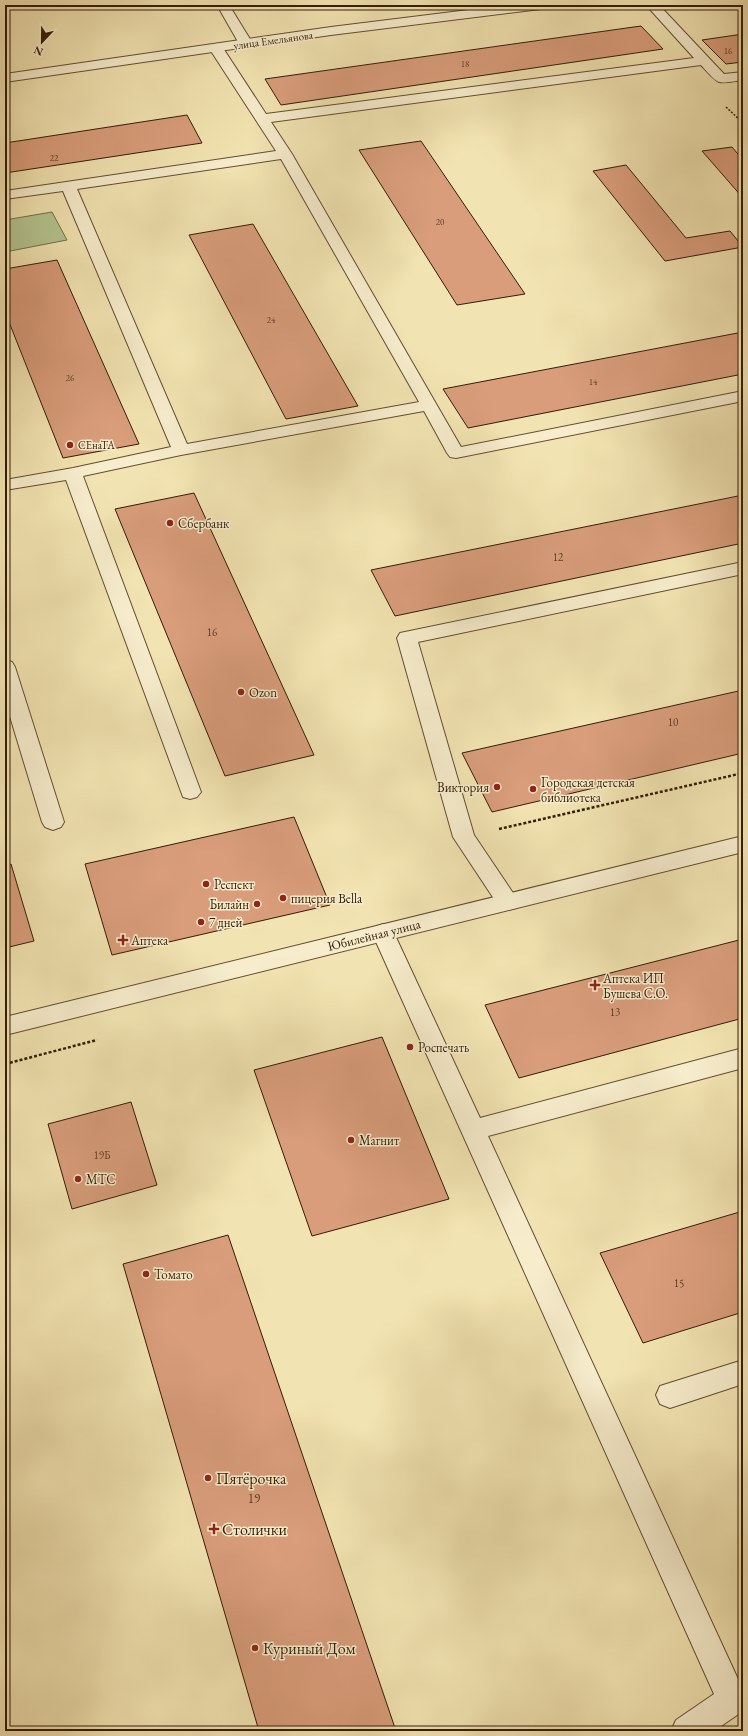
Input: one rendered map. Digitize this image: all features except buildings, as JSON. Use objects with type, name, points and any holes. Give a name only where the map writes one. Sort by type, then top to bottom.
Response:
[{"type":"street","points":[[224,5],[246,44]]},
{"type":"street","name":"улица Емельянова","points":[[5,78],[331,31],[541,5]]},
{"type":"street","points":[[652,5],[721,79],[743,76]]},
{"type":"street","points":[[216,48],[263,119],[284,154],[456,453],[743,396]]},
{"type":"street","points":[[263,119],[703,61]]},
{"type":"street","points":[[5,195],[284,154]]},
{"type":"street","points":[[68,186],[181,450]]},
{"type":"street","points":[[5,485],[73,473],[181,450],[429,405]]},
{"type":"street","points":[[73,473],[190,792]]},
{"type":"street","points":[[508,902],[464,837],[407,638],[743,568]]},
{"type":"street","points":[[5,667],[53,822]]},
{"type":"street","name":"Юбилейная улица","points":[[5,1026],[743,844]]},
{"type":"street","points":[[383,933],[472,1130],[737,1702],[686,1731]]},
{"type":"street","points":[[472,1130],[743,1058]]},
{"type":"street","points":[[670,1395],[743,1372]]},
{"type":"path","points":[[725,106],[743,123]]},
{"type":"path","points":[[464,837],[743,773]]},
{"type":"path","points":[[5,1717],[8,1731]]},
{"type":"green space","points":[[52,212],[67,240],[5,252],[5,220]]},
{"type":"place","name":"СЕнаТА","points":[[70,445]]},
{"type":"place","name":"Сбербанк","points":[[170,523]]},
{"type":"place","name":"Ozon","points":[[241,692]]},
{"type":"place","name":"Виктория","points":[[497,787]]},
{"type":"place","name":"Городская детская библиотека","points":[[533,789]]},
{"type":"place","name":"Респект","points":[[206,884]]},
{"type":"place","name":"пицерия Bella","points":[[283,898]]},
{"type":"place","name":"Билайн","points":[[257,904]]},
{"type":"place","name":"7 дней","points":[[201,922]]},
{"type":"place","name":"Аптека","points":[[123,940]]},
{"type":"place","name":"Аптека ИП Бушева С.О.","points":[[595,985]]},
{"type":"place","name":"Роспечать","points":[[410,1047]]},
{"type":"place","name":"Магнит","points":[[351,1140]]},
{"type":"place","name":"МТС","points":[[78,1179]]},
{"type":"place","name":"Томато","points":[[146,1274]]},
{"type":"place","name":"Пятёрочка","points":[[208,1478]]},
{"type":"place","name":"Столички","points":[[214,1529]]},
{"type":"place","name":"Куриный Дом","points":[[255,1648]]}]
